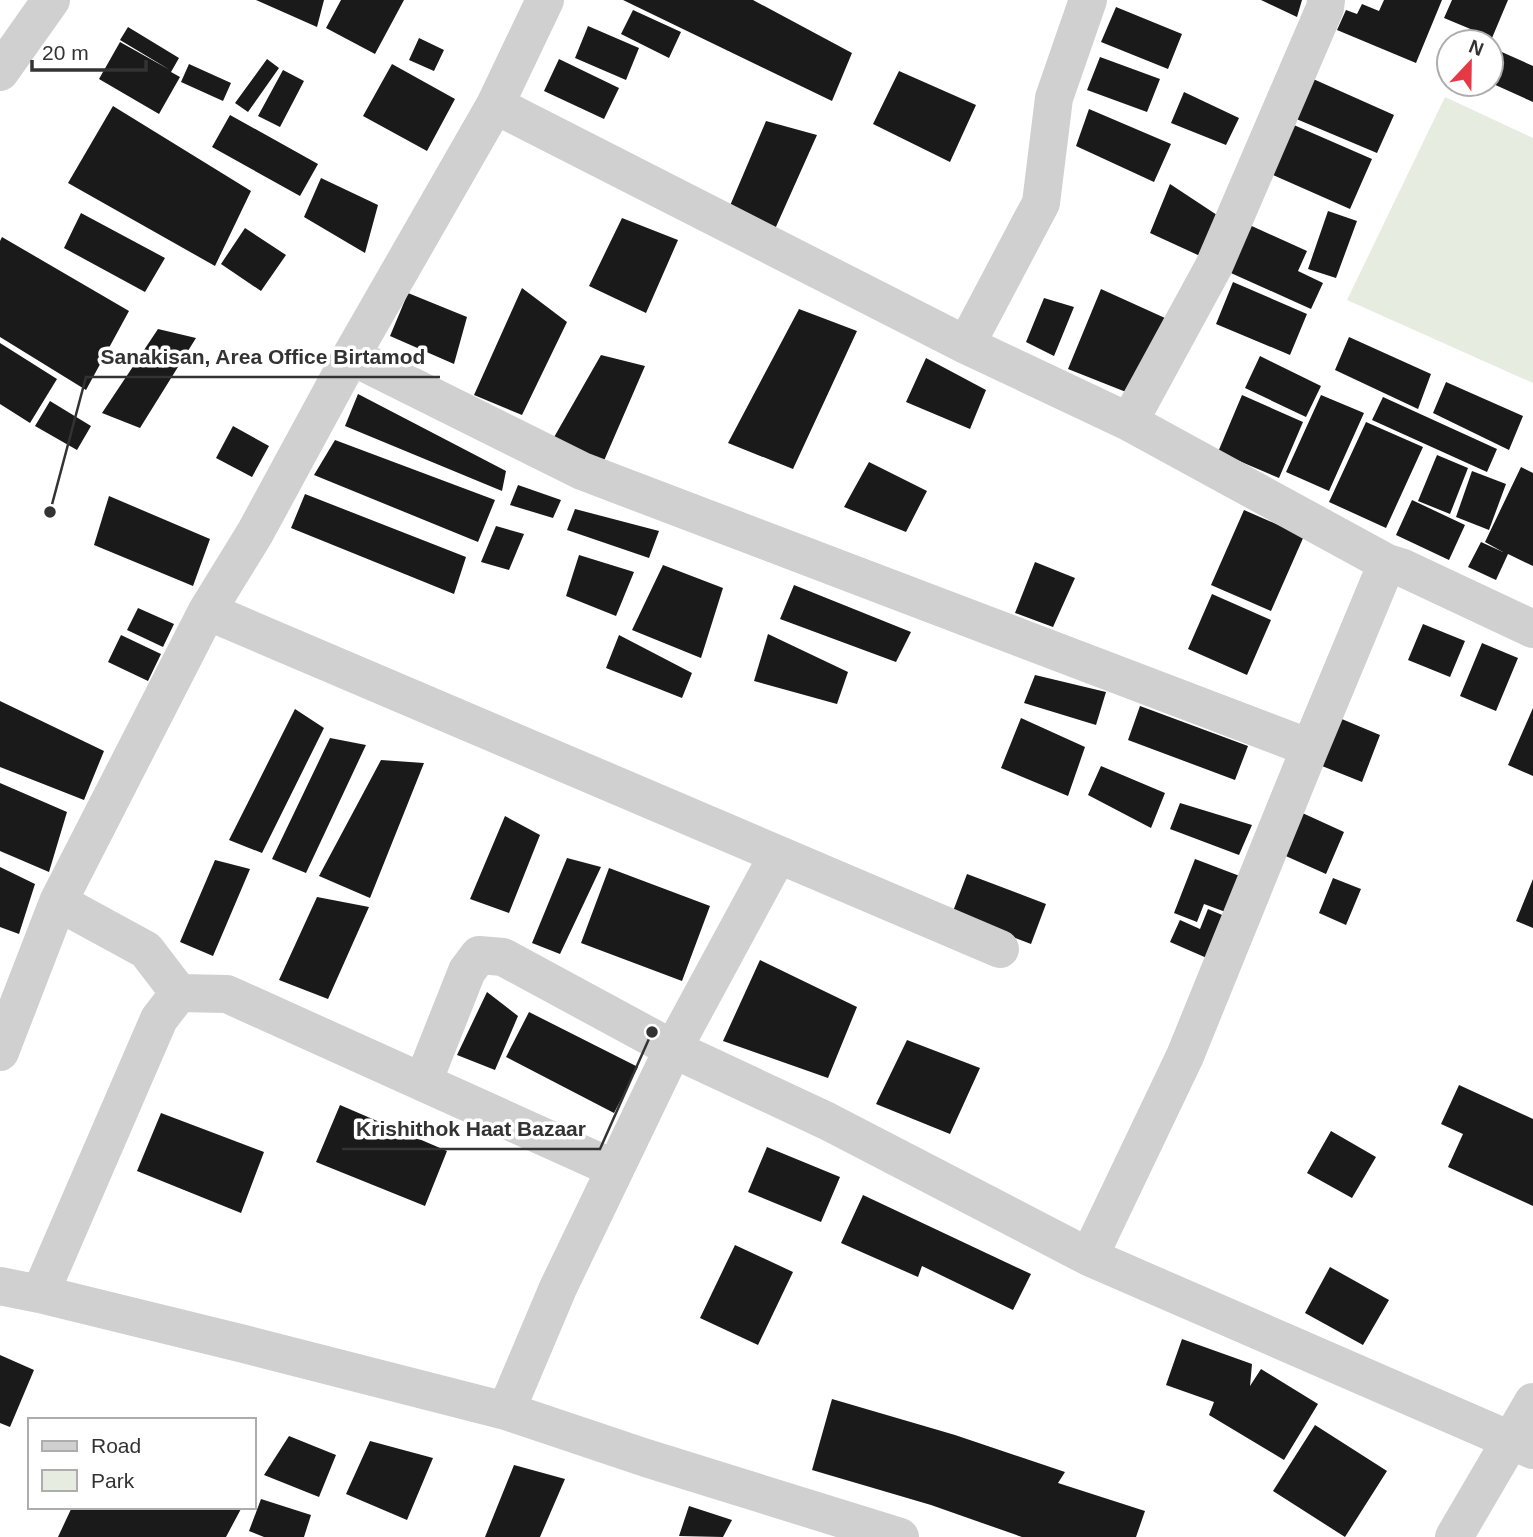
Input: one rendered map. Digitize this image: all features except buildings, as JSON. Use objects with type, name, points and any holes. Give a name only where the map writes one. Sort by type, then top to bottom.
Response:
[{"type":"street","points":[[0,72],[51,0]]},
{"type":"street","points":[[966,345],[1041,203],[1054,98],[1088,0]]},
{"type":"street","points":[[1129,422],[1214,265],[1320,20],[1326,0]]},
{"type":"street","points":[[0,1052],[58,902],[207,611],[255,533],[351,356],[495,105],[534,5]]},
{"type":"street","points":[[495,105],[966,345],[1129,422],[1387,562],[1533,629]]},
{"type":"street","points":[[351,356],[582,471],[1310,748]]},
{"type":"street","points":[[1089,1257],[1185,1056],[1387,562]]},
{"type":"street","points":[[207,611],[1000,949]]},
{"type":"street","points":[[506,1411],[558,1288],[673,1049],[778,855]]},
{"type":"street","points":[[58,902],[146,950],[179,993]]},
{"type":"street","points":[[423,1082],[467,971],[479,955],[503,957],[673,1049],[827,1121],[1089,1257],[1522,1445]]},
{"type":"street","points":[[179,993],[227,994],[615,1169]]},
{"type":"street","points":[[40,1294],[159,1019],[179,993]]},
{"type":"street","points":[[0,1286],[506,1411],[646,1458],[900,1537]]},
{"type":"street","points":[[1454,1537],[1522,1445],[1533,1402]]},
{"type":"green space","points":[[1445,98],[1533,138],[1533,383],[1347,300]]},
{"type":"place","name":"Sanakisan, Area Office Birtamod","points":[[50,512]]},
{"type":"place","name":"Krishithok Haat Bazaar","points":[[652,1032]]}]
